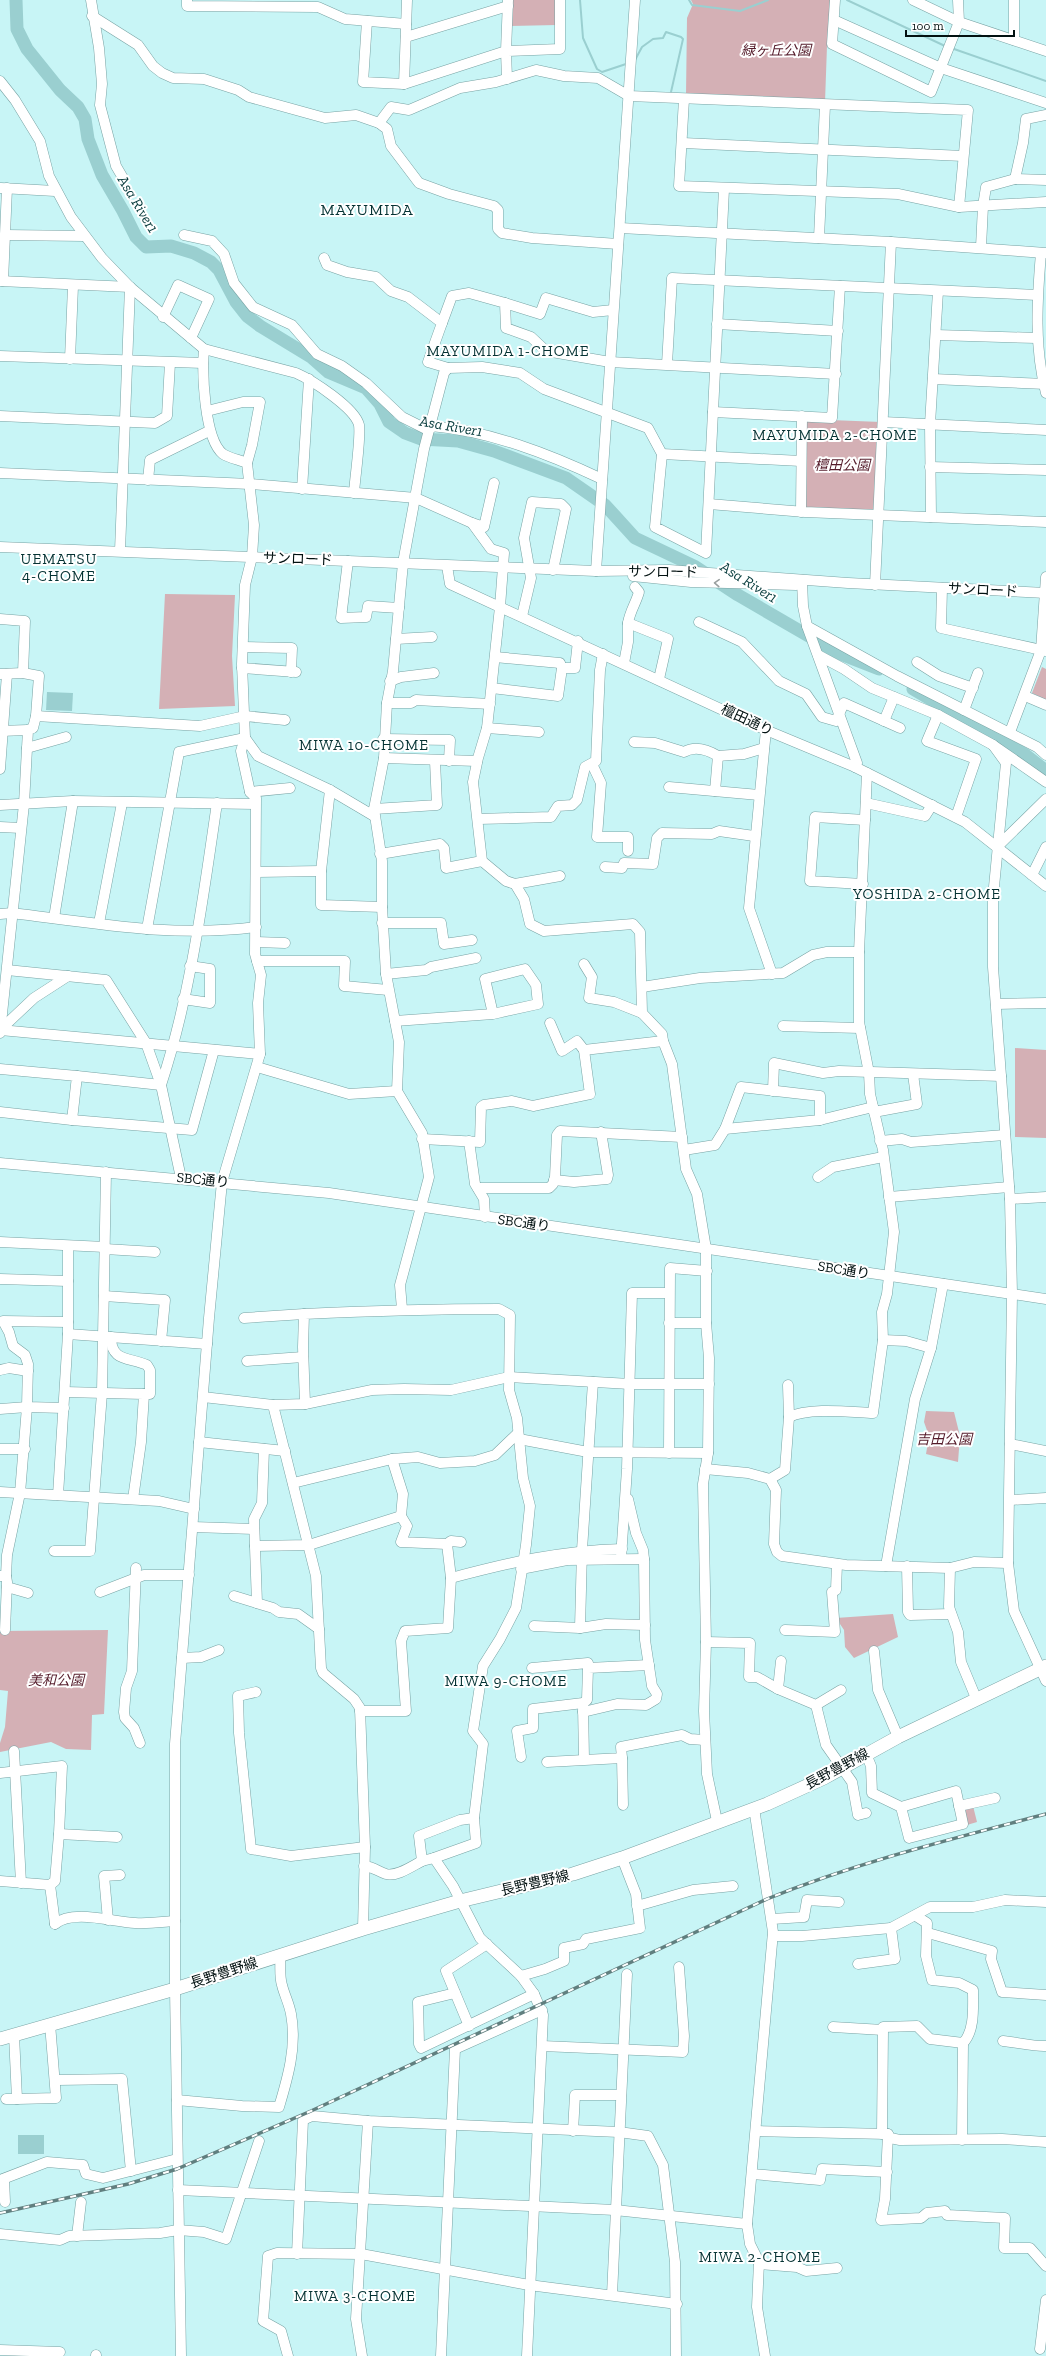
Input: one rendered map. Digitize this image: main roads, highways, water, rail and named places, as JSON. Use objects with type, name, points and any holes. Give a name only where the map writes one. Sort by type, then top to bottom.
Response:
[{"type":"main road","name":"長野豊野線","points":[[0,2039],[175,1988],[363,1929],[460,1901],[573,1874],[622,1858],[717,1821],[767,1804],[844,1768],[898,1737],[976,1698],[1043,1667]]},
{"type":"water","points":[[47,692],[73,693],[72,711],[46,710]]},
{"type":"water","points":[[18,2135],[44,2135],[44,2154],[18,2154]]},
{"type":"waterway","name":"Asa River1","points":[[16,0],[17,29],[27,49],[60,90],[78,107],[85,119],[88,139],[102,175],[136,237],[146,247],[171,246],[194,253],[211,262],[219,270],[236,302],[247,316],[260,326],[311,357],[328,372],[366,388],[380,404],[389,422],[405,433],[421,439],[458,441],[494,451],[566,478],[605,505],[635,538],[694,566],[738,595],[838,653],[879,669]]},
{"type":"waterway","points":[[580,0],[583,38],[597,69],[602,72],[626,64]]},
{"type":"waterway","points":[[689,0],[692,5],[740,11],[768,0]]},
{"type":"waterway","points":[[847,0],[945,46]]},
{"type":"waterway","points":[[635,60],[642,47],[653,39],[663,38],[666,32],[681,37],[683,39],[671,92]]},
{"type":"waterway","points":[[954,49],[1046,81]]},
{"type":"waterway","name":"Asa River1","points":[[913,689],[1024,754],[1046,771]]},
{"type":"railway","points":[[0,2213],[128,2184],[177,2169],[311,2111],[767,1899],[870,1862],[1046,1814]]},
{"type":"district","name":"MAYUMIDA","points":[[367,209]]},
{"type":"district","name":"MAYUMIDA 1-CHOME","points":[[508,351]]},
{"type":"district","name":"MAYUMIDA 2-CHOME","points":[[835,435]]},
{"type":"district","name":"UEMATSU 4-CHOME","points":[[59,568]]},
{"type":"district","name":"MIWA 10-CHOME","points":[[364,745]]},
{"type":"district","name":"YOSHIDA 2-CHOME","points":[[927,894]]},
{"type":"district","name":"MIWA 9-CHOME","points":[[506,1681]]},
{"type":"district","name":"MIWA 2-CHOME","points":[[760,2257]]},
{"type":"district","name":"MIWA 3-CHOME","points":[[355,2296]]},
{"type":"park label","name":"緑ヶ丘公園","points":[[776,50]]},
{"type":"park label","name":"檀田公園","points":[[842,465]]},
{"type":"park label","name":"吉田公園","points":[[944,1439]]},
{"type":"park label","name":"美和公園","points":[[56,1680]]}]
